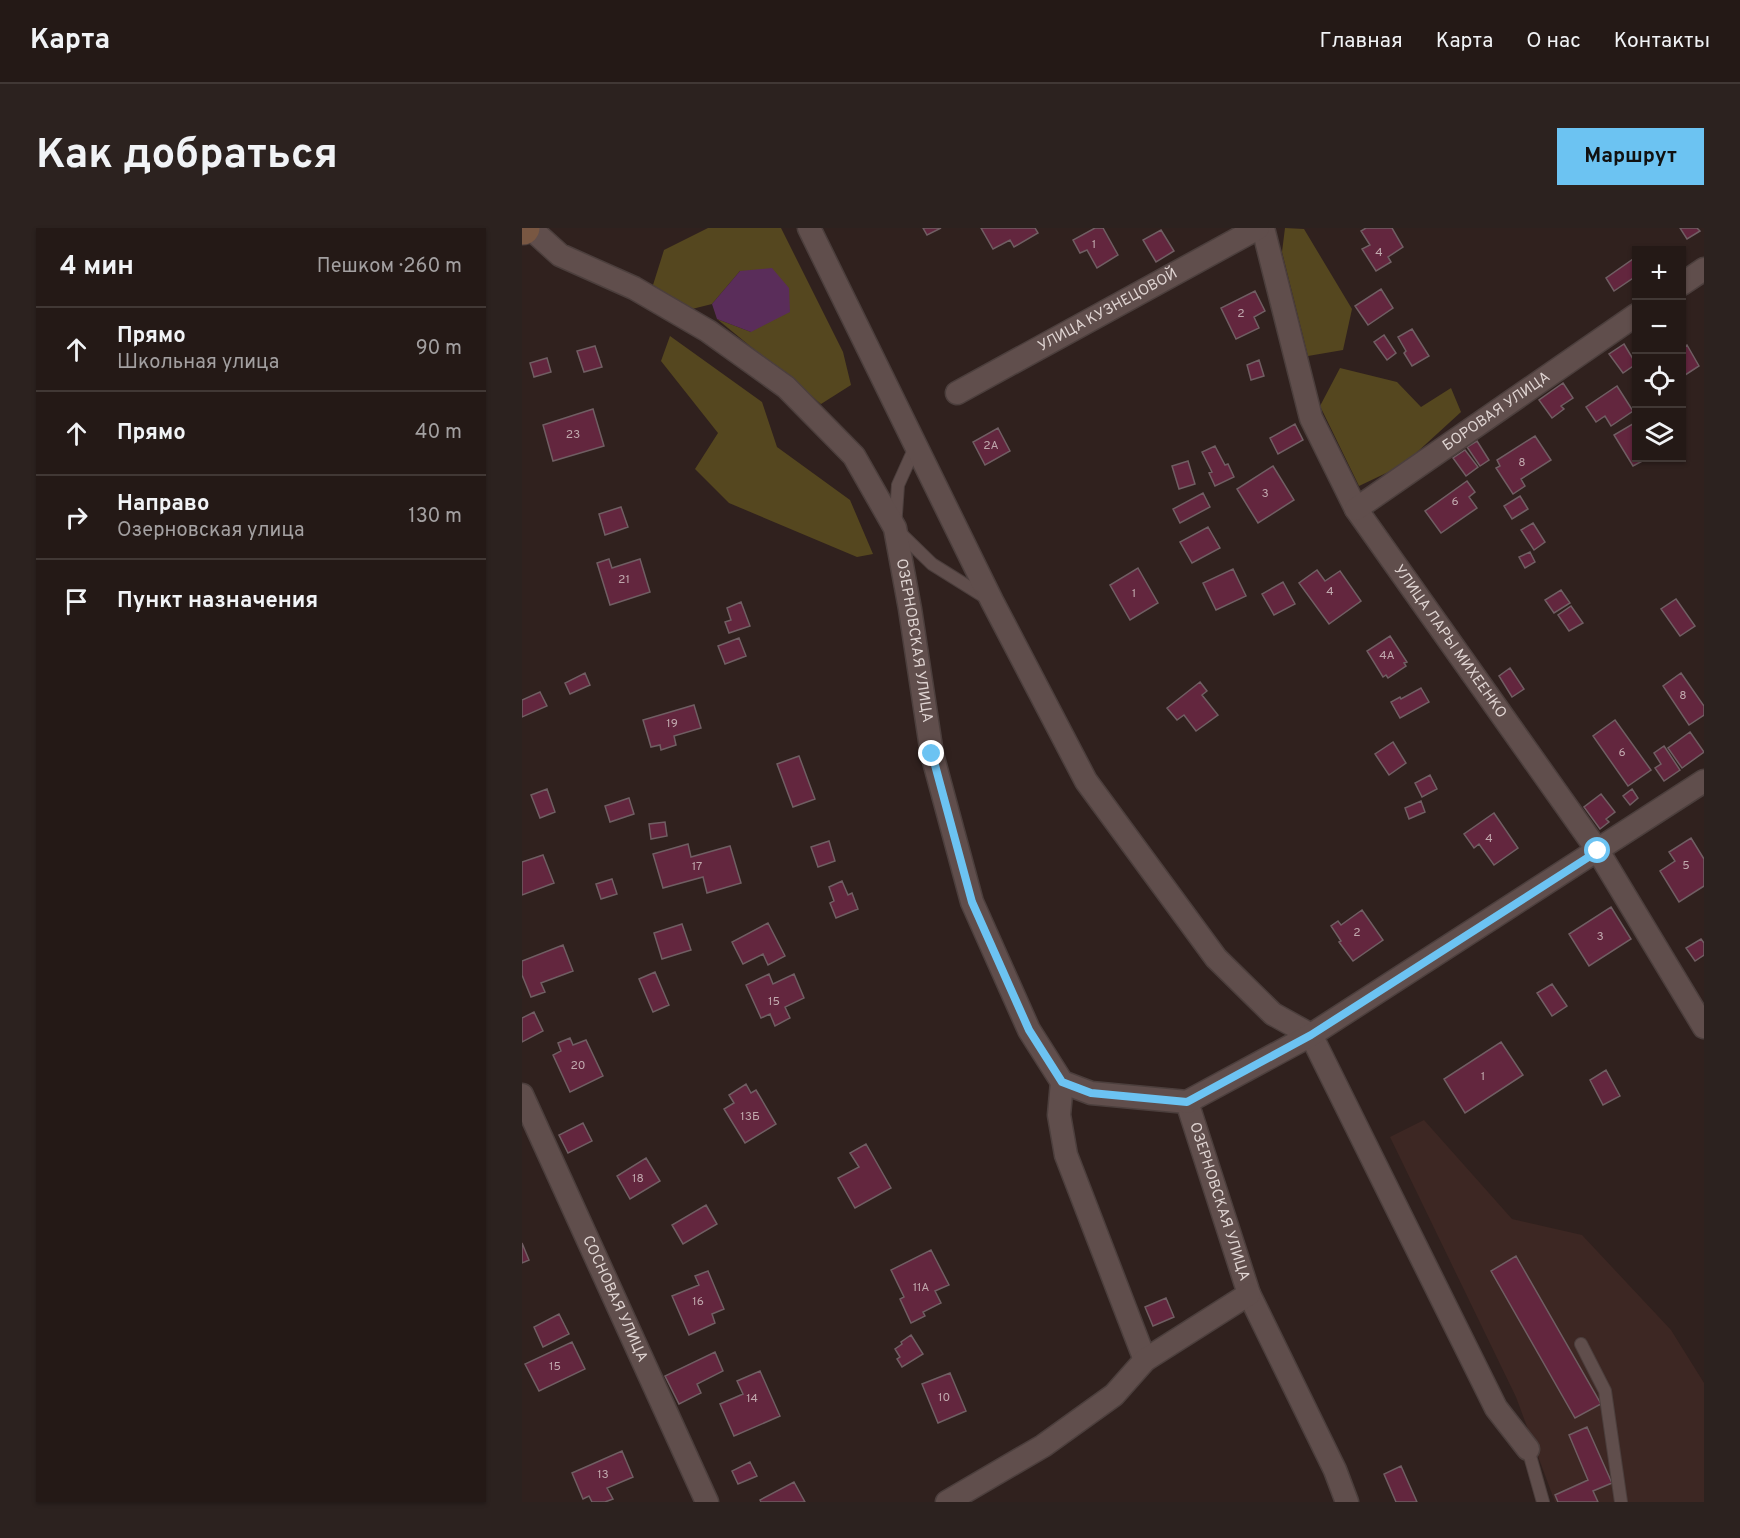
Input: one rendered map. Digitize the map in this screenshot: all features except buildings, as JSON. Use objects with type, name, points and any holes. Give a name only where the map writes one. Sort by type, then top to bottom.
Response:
[{"type":"street","name":"ОЗЕРНОВСКАЯ УЛИЦА","points":[[530,228],[560,255],[634,288],[708,331],[786,387],[854,456],[894,528],[910,609],[932,754],[972,902],[1029,1030],[1062,1082],[1091,1093],[1187,1102],[1249,1294],[1335,1470],[1347,1502]]},
{"type":"street","points":[[810,228],[992,601],[1086,781],[1216,958],[1273,1014],[1311,1035],[1496,1408],[1528,1449]]},
{"type":"street","name":"УЛИЦА КУЗНЕЦОВОЙ","points":[[957,393],[1261,228]]},
{"type":"street","name":"УЛИЦА ЛАРЫ МИХЕЕНКО","points":[[1261,228],[1311,418],[1356,509],[1598,851],[1704,1027]]},
{"type":"street","points":[[1686,281],[1704,269]]},
{"type":"street","name":"БОРОВАЯ УЛИЦА","points":[[1356,509],[1632,318]]},
{"type":"street","points":[[1187,1102],[1311,1035],[1704,781]]},
{"type":"street","points":[[1062,1082],[1059,1115],[1066,1155],[1145,1360]]},
{"type":"street","name":"СОСНОВАЯ УЛИЦА","points":[[522,1095],[665,1414],[707,1502]]},
{"type":"street","points":[[947,1502],[1043,1446],[1113,1395],[1145,1360],[1249,1294]]},
{"type":"lane","points":[[916,444],[898,485],[894,528],[932,564],[992,601]]},
{"type":"lane","points":[[1581,1344],[1605,1390],[1621,1502]]},
{"type":"lane","points":[[1528,1449],[1543,1502]]},
{"type":"shaded area","points":[[708,228],[781,228],[843,352],[851,385],[821,404],[717,319],[751,332],[740,271],[712,304],[692,309],[653,285],[664,250]]},
{"type":"shaded area","points":[[1285,228],[1304,229],[1352,309],[1343,350],[1308,356],[1282,252]]},
{"type":"shaded area","points":[[772,268],[789,288],[790,312],[751,332],[717,319],[712,304],[740,271]]},
{"type":"shaded area","points":[[670,336],[762,402],[777,447],[850,500],[873,554],[857,557],[729,503],[695,469],[718,433],[661,361]]},
{"type":"shaded area","points":[[1340,368],[1397,382],[1421,407],[1451,388],[1461,412],[1403,465],[1359,486],[1320,406]]},
{"type":"shaded area","points":[[1424,1120],[1512,1219],[1582,1235],[1671,1330],[1704,1383],[1704,1502],[1555,1502],[1516,1397],[1390,1137]]},
{"type":"route","points":[[932,754],[972,902],[1029,1030],[1062,1082],[1091,1093],[1187,1102],[1311,1035],[1598,851]]}]
